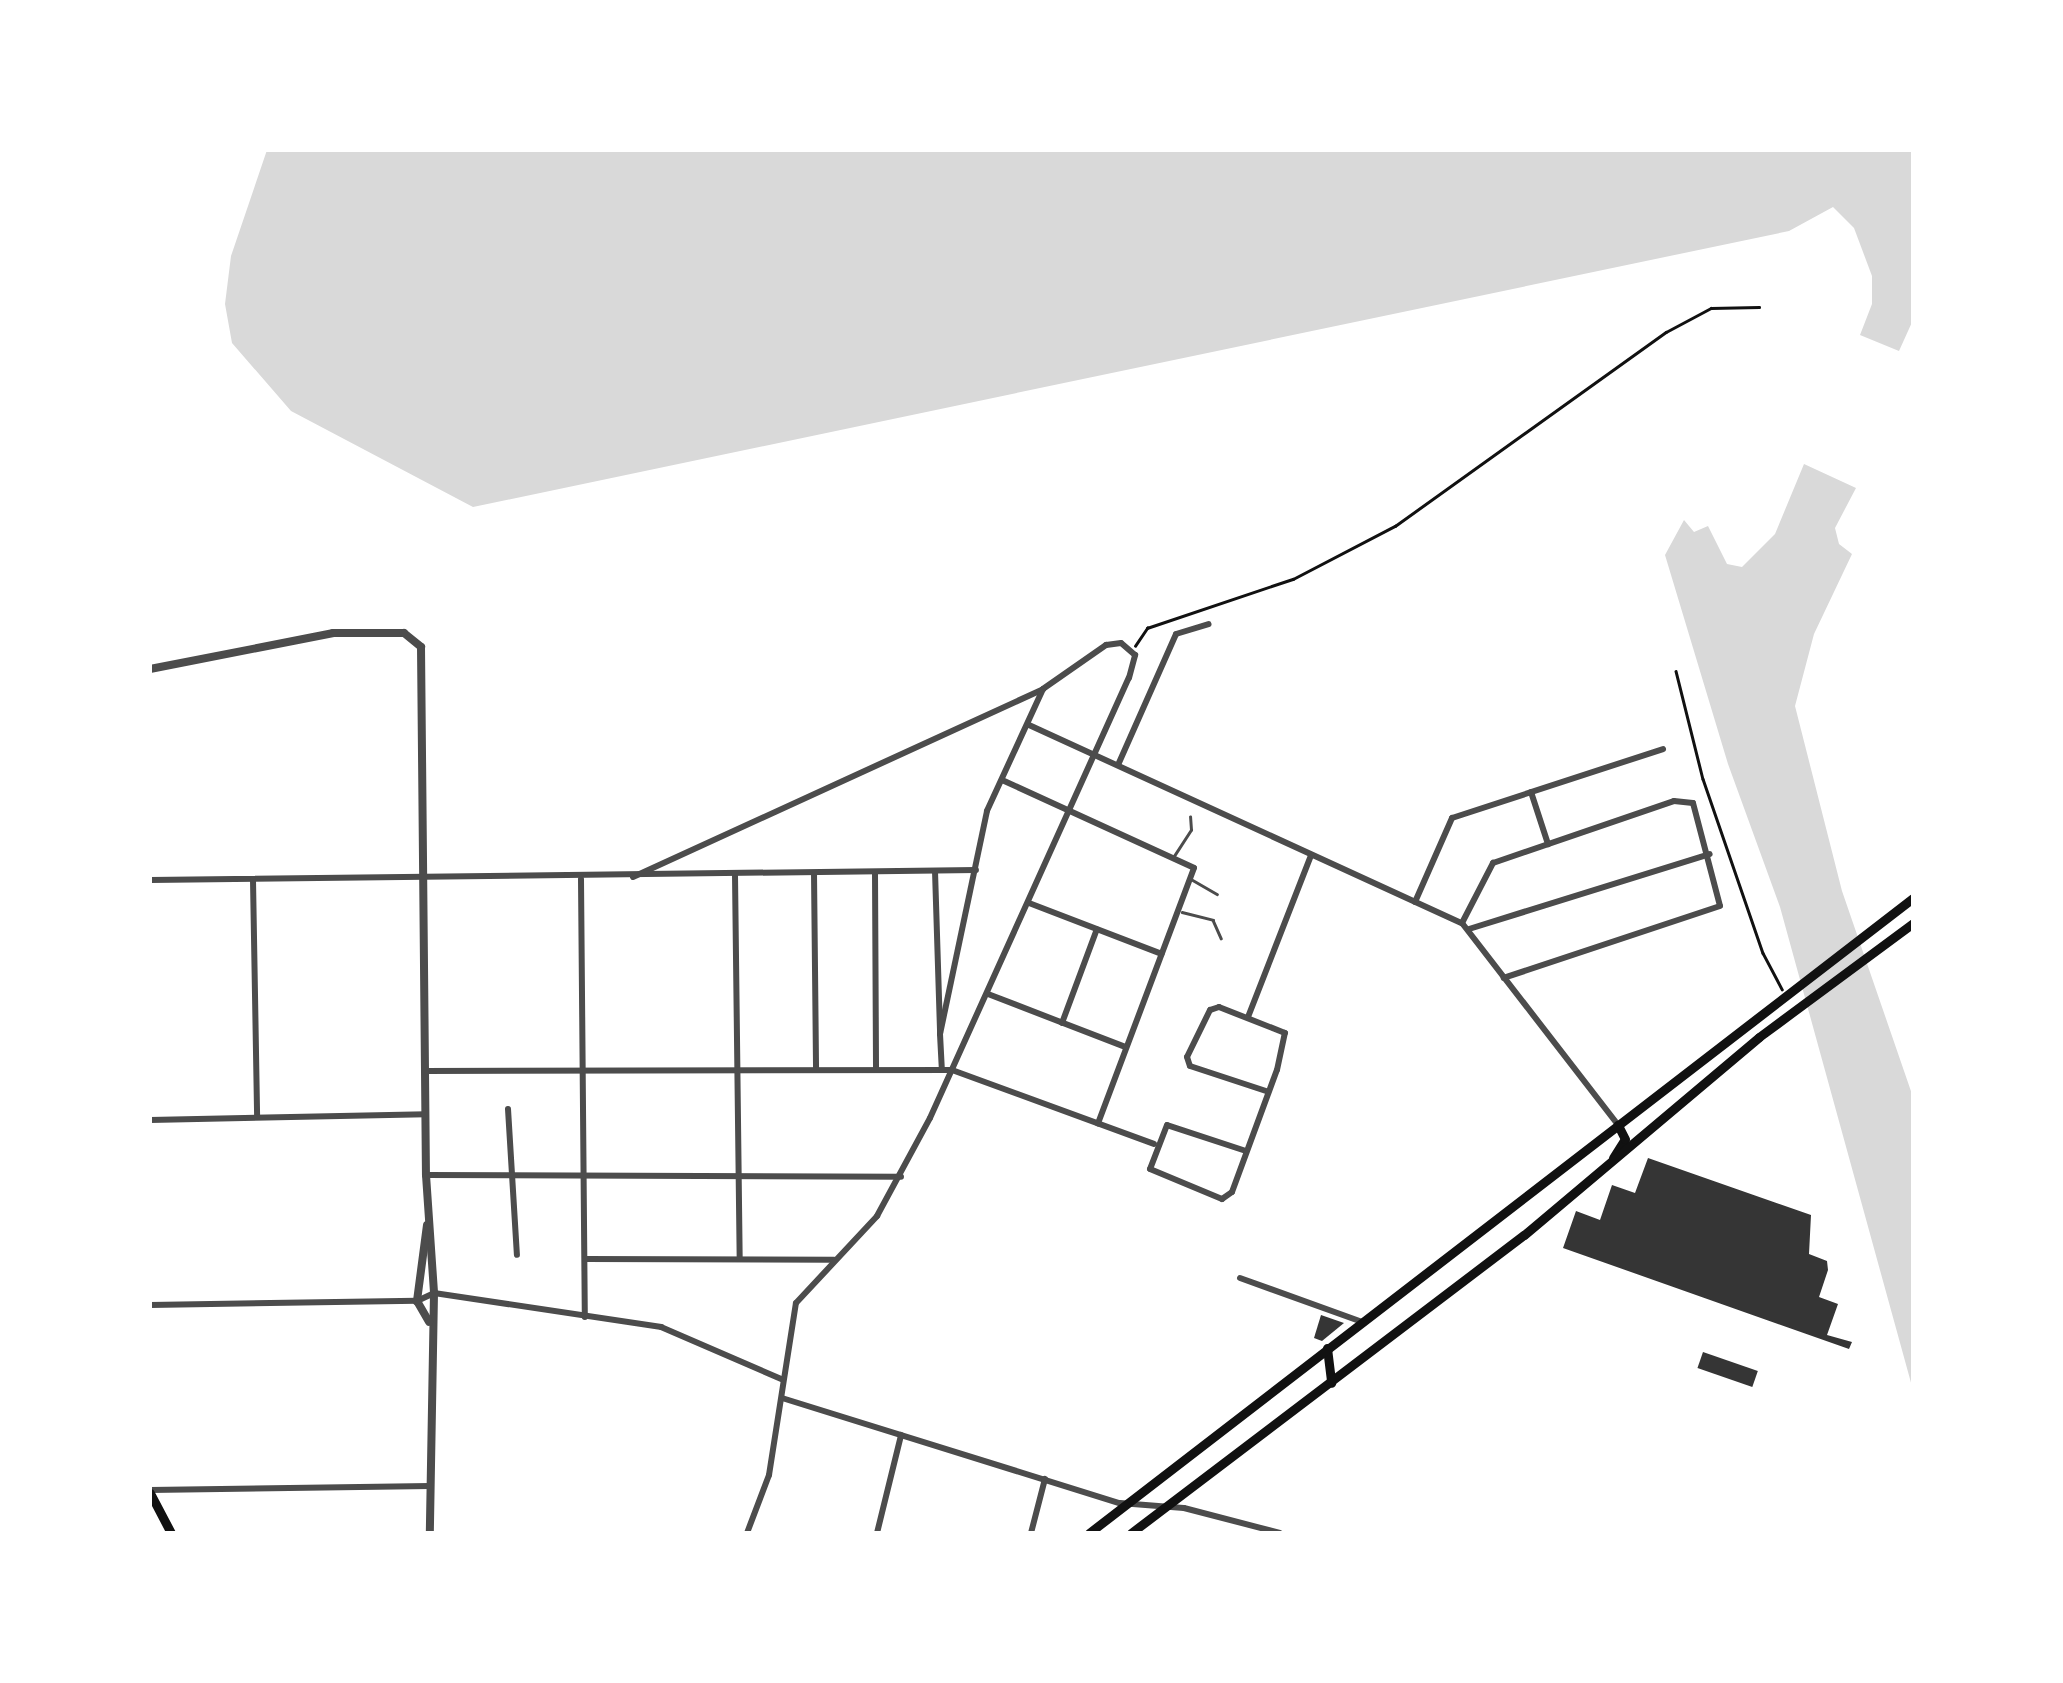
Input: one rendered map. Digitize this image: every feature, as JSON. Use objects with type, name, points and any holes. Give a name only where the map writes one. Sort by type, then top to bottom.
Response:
[{"type":"main road","points":[[1089,1533],[1618,1126],[1750,1018],[1913,898]]},
{"type":"main road","points":[[1130,1533],[1606,1169],[1759,1038],[1913,922]]},
{"type":"main road","points":[[1606,1169],[1625,1139],[1618,1126]]},
{"type":"main road","points":[[1327,1348],[1331,1383]]},
{"type":"main road","points":[[150,1491],[170,1533]]},
{"type":"street","points":[[1118,766],[1176,634],[1208,624]]},
{"type":"street","points":[[150,669],[372,630],[410,635],[422,654],[426,1175],[434,1294],[429,1322],[430,1533]]},
{"type":"street","points":[[632,877],[1043,688],[1113,642],[1133,652],[1134,665],[1070,811],[901,1177],[877,1216],[796,1302],[769,1475],[750,1532]]},
{"type":"street","points":[[940,1034],[984,821],[1043,688]]},
{"type":"street","points":[[1029,725],[1462,923],[1618,1126]]},
{"type":"street","points":[[1415,902],[1450,819],[1663,749]]},
{"type":"street","points":[[1002,780],[1174,856],[1193,875],[1098,1124]]},
{"type":"street","points":[[1532,792],[1548,844]]},
{"type":"street","points":[[1462,923],[1490,865],[1674,801],[1693,803],[1710,854],[1720,906],[1504,978]]},
{"type":"street","points":[[1248,1016],[1311,854]]},
{"type":"street","points":[[1468,930],[1710,854]]},
{"type":"street","points":[[150,880],[582,880],[976,870]]},
{"type":"street","points":[[935,871],[934,1015],[940,1034],[942,1070]]},
{"type":"street","points":[[814,873],[816,1068]]},
{"type":"street","points":[[875,873],[876,1068]]},
{"type":"street","points":[[734,875],[740,1257]]},
{"type":"street","points":[[253,880],[257,1117]]},
{"type":"street","points":[[582,880],[585,1317]]},
{"type":"street","points":[[1029,903],[1162,954]]},
{"type":"street","points":[[1062,1023],[1097,930]]},
{"type":"street","points":[[988,994],[1125,1047]]},
{"type":"street","points":[[1246,1151],[1170,1124],[1154,1144],[1152,1174],[1228,1198],[1246,1151],[1266,1091],[1285,1034],[1248,1016],[1210,1010],[1187,1057],[1190,1066],[1266,1091]]},
{"type":"street","points":[[426,1071],[952,1070],[1154,1144]]},
{"type":"street","points":[[508,1109],[517,1254]]},
{"type":"street","points":[[150,1120],[426,1114]]},
{"type":"street","points":[[426,1175],[901,1177]]},
{"type":"street","points":[[427,1225],[417,1301],[429,1322]]},
{"type":"street","points":[[585,1259],[835,1260]]},
{"type":"street","points":[[1240,1278],[1362,1322]]},
{"type":"street","points":[[150,1305],[417,1301],[434,1294],[661,1327],[781,1379]]},
{"type":"street","points":[[782,1398],[1127,1504],[1170,1506],[1280,1533]]},
{"type":"street","points":[[877,1533],[902,1434]]},
{"type":"street","points":[[1031,1533],[1046,1479]]},
{"type":"street","points":[[150,1491],[430,1486]]},
{"type":"lane","points":[[1174,856],[1191,830],[1190,817]]},
{"type":"lane","points":[[1193,875],[1217,894]]},
{"type":"lane","points":[[1179,911],[1212,920],[1221,938]]},
{"type":"path","points":[[1133,652],[1147,628],[1293,580],[1396,526],[1666,332],[1711,308],[1759,307]]},
{"type":"path","points":[[1676,671],[1706,789],[1782,990]]},
{"type":"shaded area","points":[[267,150],[1913,150],[1913,320],[1899,351],[1860,335],[1872,304],[1872,276],[1854,228],[1833,207],[1789,231],[473,507],[291,411],[232,343],[225,304],[231,256]]},
{"type":"shaded area","points":[[1804,464],[1856,488],[1835,528],[1839,544],[1852,554],[1814,634],[1795,706],[1842,891],[1913,1097],[1913,1390],[1780,907],[1728,764],[1665,555],[1684,520],[1694,532],[1708,526],[1727,564],[1742,567],[1775,534]]},
{"type":"building","points":[[1648,1158],[1811,1215],[1809,1254],[1827,1261],[1828,1270],[1819,1297],[1838,1304],[1827,1335],[1852,1342],[1849,1349],[1563,1248],[1576,1211],[1600,1220],[1612,1185],[1635,1193]]},
{"type":"building","points":[[1321,1315],[1344,1323],[1322,1341],[1314,1338]]},
{"type":"building","points":[[1703,1352],[1758,1371],[1752,1387],[1697,1368]]}]
